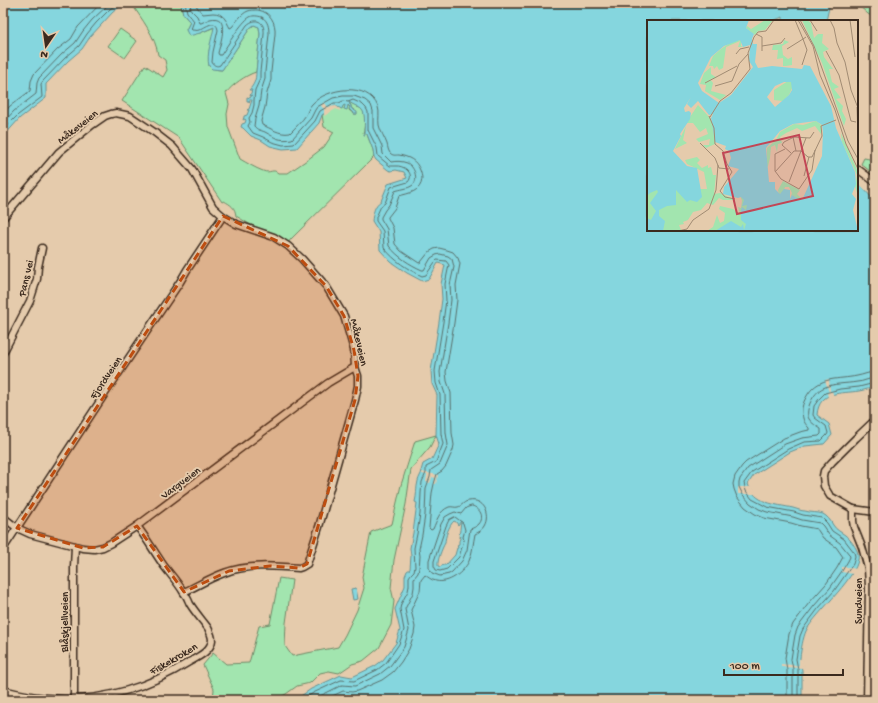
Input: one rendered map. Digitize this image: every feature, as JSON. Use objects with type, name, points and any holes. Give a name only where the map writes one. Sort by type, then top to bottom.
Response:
[{"type":"street","name":"Måkeveien","points":[[3,218],[59,152],[92,125],[105,116],[111,114],[116,113],[130,116],[172,146],[192,169],[213,207],[223,216],[236,224],[274,238],[288,246],[300,257],[326,286],[344,316],[354,350],[358,386],[319,527],[307,564],[299,568],[270,566],[250,567],[229,571],[184,592]]},
{"type":"street","points":[[859,170],[875,182]]},
{"type":"street","name":"Fjordveien","points":[[3,549],[223,216]]},
{"type":"street","name":"Pans vei","points":[[3,353],[30,301],[37,279],[42,248]]},
{"type":"street","name":"Vargveien","points":[[3,517],[17,528],[45,539],[84,548],[94,549],[103,547],[137,526],[328,383],[355,367]]},
{"type":"street","points":[[875,420],[832,462],[824,471],[823,476],[824,486],[830,496],[853,509],[875,512]]},
{"type":"street","name":"Sundveien","points":[[853,509],[854,528],[862,547],[868,568],[870,587],[866,700]]},
{"type":"street","name":"Fiskekroken","points":[[3,690],[29,696],[60,699],[92,698],[143,686],[177,670],[208,649],[212,636],[184,592],[170,575],[137,526]]},
{"type":"street","name":"Blåskjellveien","points":[[74,699],[75,546]]},
{"type":"highlighted area","points":[[223,216],[288,246],[326,286],[344,316],[354,350],[358,376],[355,400],[307,564],[299,568],[270,566],[229,571],[184,592],[137,526],[103,547],[83,548],[17,528]]},
{"type":"green space","points":[[131,3],[179,3],[181,4],[183,14],[190,22],[186,30],[200,33],[215,27],[209,51],[209,66],[217,70],[222,70],[250,28],[254,25],[259,27],[260,34],[256,72],[248,75],[226,93],[229,104],[227,114],[228,127],[240,159],[265,172],[275,171],[278,173],[288,173],[324,147],[334,132],[324,127],[322,115],[336,106],[342,108],[343,105],[346,106],[344,109],[347,105],[350,107],[349,110],[354,114],[357,114],[352,109],[349,102],[362,109],[364,112],[365,122],[363,133],[367,134],[374,157],[288,243],[256,228],[236,216],[235,210],[229,204],[224,201],[222,202],[179,138],[122,101],[145,65],[163,77],[167,70],[165,60],[158,55],[157,48],[151,35]]},
{"type":"green space","points":[[856,3],[875,3],[875,18],[868,14]]},
{"type":"green space","points":[[120,29],[137,41],[125,58],[108,46]]},
{"type":"green space","points":[[864,158],[875,160],[875,175],[861,164]]},
{"type":"green space","points":[[436,435],[430,447],[411,469],[406,504],[394,560],[391,588],[394,601],[391,625],[379,648],[363,661],[352,664],[339,673],[329,671],[320,673],[310,683],[297,686],[275,700],[213,700],[214,689],[203,665],[213,653],[226,664],[249,663],[259,626],[270,624],[279,578],[292,580],[286,623],[285,646],[292,656],[338,647],[357,610],[364,588],[362,577],[371,532],[392,524],[401,485],[415,441]]},
{"type":"water","points":[[3,3],[131,3],[121,6],[113,12],[90,37],[82,49],[46,84],[46,98],[20,118],[3,137]]},
{"type":"water","points":[[179,3],[830,3],[826,20],[783,20],[783,17],[775,20],[647,20],[647,231],[858,231],[858,184],[875,201],[875,387],[859,391],[838,393],[826,397],[819,407],[817,415],[829,424],[832,435],[824,444],[805,446],[790,452],[754,475],[748,484],[755,496],[766,502],[802,511],[823,514],[851,541],[858,554],[858,562],[853,572],[806,631],[800,658],[802,670],[802,700],[295,700],[311,689],[341,675],[352,677],[375,666],[383,660],[396,643],[400,630],[395,609],[405,586],[405,576],[407,571],[410,569],[410,548],[417,503],[415,502],[417,484],[423,464],[432,459],[439,444],[436,435],[437,395],[432,384],[431,371],[439,322],[442,299],[441,284],[445,265],[438,263],[429,279],[422,281],[391,262],[380,250],[379,232],[372,221],[374,210],[381,201],[388,184],[407,178],[404,172],[388,170],[374,157],[367,134],[365,133],[364,135],[364,118],[361,109],[349,102],[352,109],[357,112],[357,114],[354,114],[349,109],[350,107],[348,105],[347,110],[344,109],[345,105],[342,109],[335,106],[322,115],[319,123],[297,148],[283,149],[270,146],[251,136],[241,127],[242,124],[245,123],[246,120],[243,120],[244,116],[247,115],[249,110],[247,110],[249,109],[252,100],[249,100],[250,102],[247,101],[247,97],[250,98],[252,95],[250,96],[252,90],[249,90],[256,77],[260,34],[259,27],[254,25],[250,28],[222,70],[212,69],[209,66],[208,57],[214,27],[189,36],[186,30],[190,22],[183,14],[181,4]],"holes":[[[454,521],[458,525],[461,521],[459,538],[461,536],[459,544],[457,545],[458,548],[455,555],[446,565],[440,567],[438,566],[438,561],[450,525]]]},
{"type":"water","points":[[356,588],[358,599],[353,600],[351,589]]},
{"type":"pier","points":[[324,102],[328,107],[336,106],[340,109],[340,111],[336,109],[324,116],[324,109],[321,106]]},
{"type":"pier","points":[[829,379],[830,391],[832,391],[834,397],[828,398],[827,392],[829,392],[825,380]]},
{"type":"pier","points":[[422,472],[438,475],[436,484],[434,484],[435,478],[432,477],[430,483],[426,482],[427,475],[422,474]]},
{"type":"pier","points":[[738,487],[751,487],[756,494],[738,494]]},
{"type":"pier","points":[[842,567],[856,569],[853,574],[842,572]]},
{"type":"pier","points":[[799,659],[802,659],[804,668],[781,667],[781,664],[794,666],[799,665]]}]
